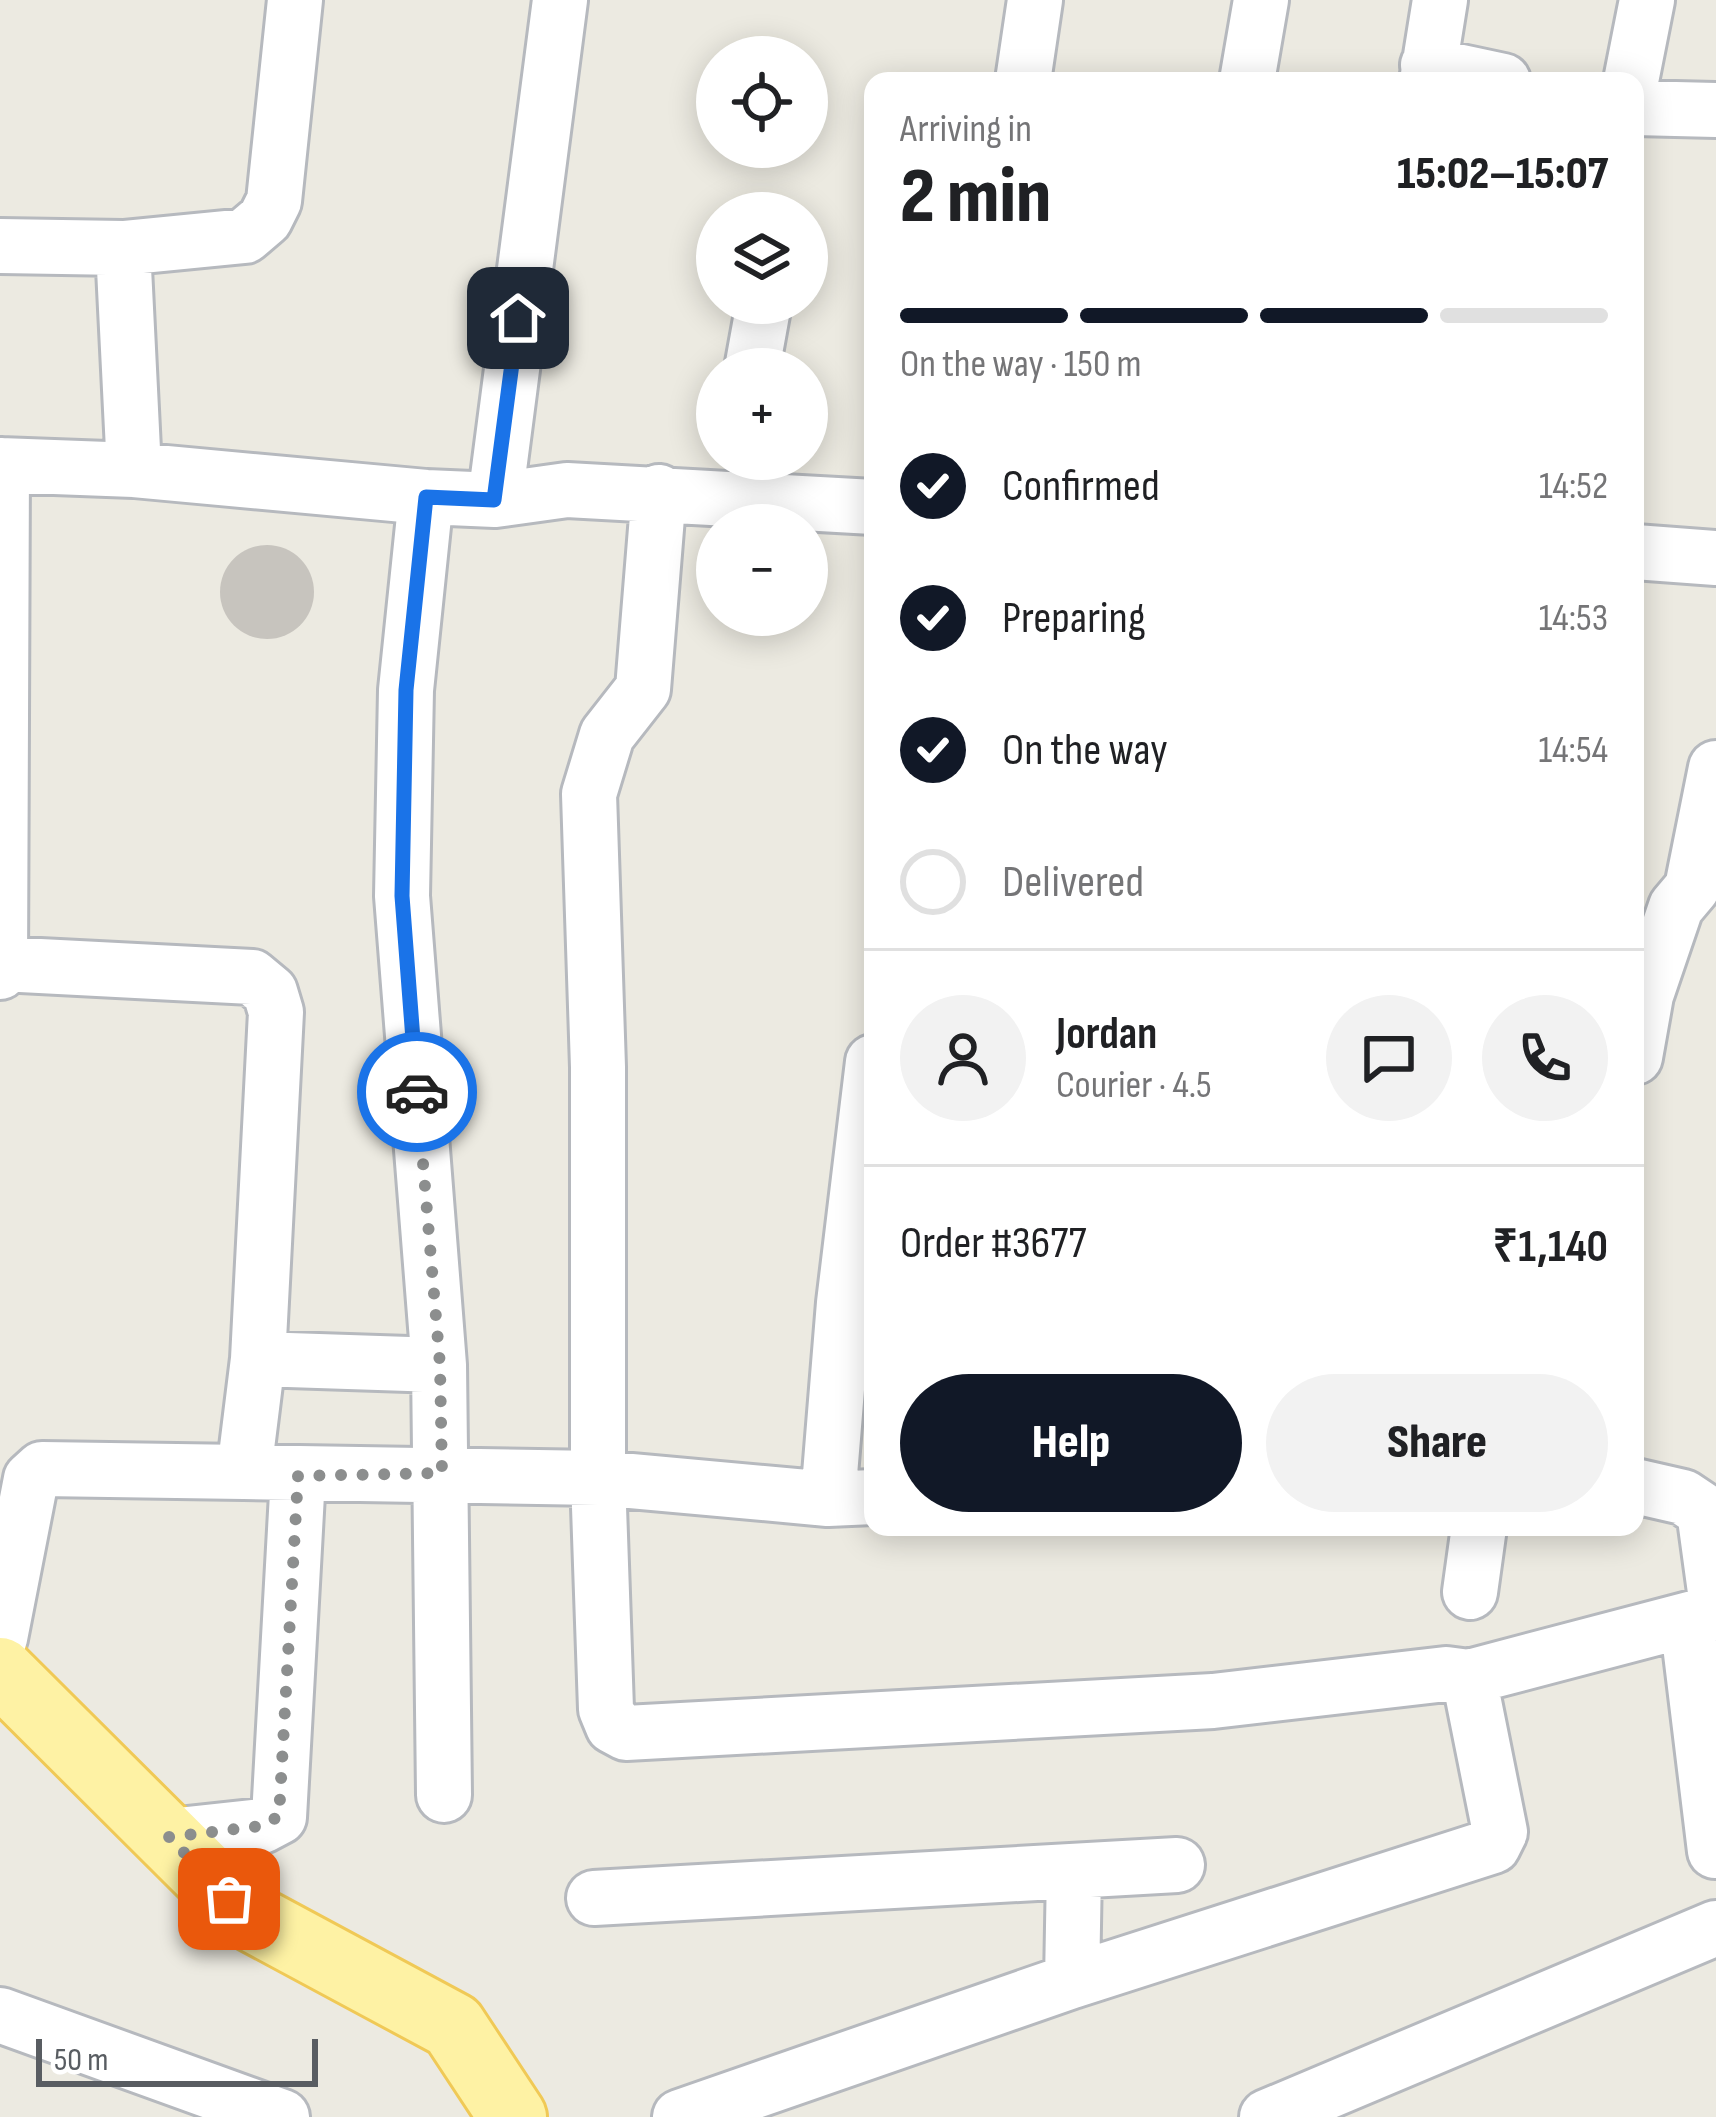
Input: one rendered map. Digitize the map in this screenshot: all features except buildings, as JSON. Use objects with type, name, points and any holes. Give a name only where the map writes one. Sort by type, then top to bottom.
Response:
[{"type":"main road","points":[[0,1671],[254,1918],[453,2026],[512,2117]]},
{"type":"street","points":[[0,245],[123,248],[245,236],[266,220],[274,201],[295,0]]},
{"type":"street","points":[[494,500],[560,0]]},
{"type":"street","points":[[1024,72],[1035,0]]},
{"type":"street","points":[[1249,72],[1262,0]]},
{"type":"street","points":[[1427,72],[1440,0]]},
{"type":"street","points":[[1633,72],[1647,0]]},
{"type":"street","points":[[1644,108],[1716,110]]},
{"type":"street","points":[[123,248],[134,470]]},
{"type":"street","points":[[244,1472],[257,1359],[276,1012],[270,992],[252,977],[0,968],[1,465],[134,470],[494,500],[567,490],[659,492],[730,480]]},
{"type":"street","points":[[741,480],[864,505]]},
{"type":"street","points":[[659,492],[644,689],[607,735],[589,794],[598,1067],[598,1478],[606,1709],[613,1726],[626,1733],[1213,1701],[1446,1674],[1469,1677],[1706,1610]]},
{"type":"street","points":[[426,497],[406,690],[402,896],[440,1365],[444,1795]]},
{"type":"street","points":[[1644,553],[1716,558]]},
{"type":"street","points":[[1644,1006],[1676,907],[1704,895],[1716,768]]},
{"type":"street","points":[[0,1638],[31,1479],[42,1468],[598,1478],[851,1497],[864,1222]]},
{"type":"street","points":[[257,1359],[440,1365]]},
{"type":"street","points":[[169,1837],[262,1826],[279,1816],[298,1476]]},
{"type":"street","points":[[1644,1488],[1683,1497],[1710,1490],[1706,1610],[1715,1851]]},
{"type":"street","points":[[1470,1592],[1478,1536]]},
{"type":"street","points":[[680,2117],[1072,1981],[1493,1846],[1500,1832],[1469,1677]]},
{"type":"street","points":[[594,1898],[1177,1865]]},
{"type":"street","points":[[1072,1981],[1074,1871]]},
{"type":"street","points":[[1267,2117],[1716,1928]]},
{"type":"street","points":[[0,2015],[282,2117]]},
{"type":"way so far","points":[[229,1899],[169,1837],[273,1823],[283,1805],[298,1476],[442,1473],[440,1365],[417,1092]]},
{"type":"route","points":[[417,1092],[402,896],[406,690],[426,497],[494,500],[518,318]]}]
